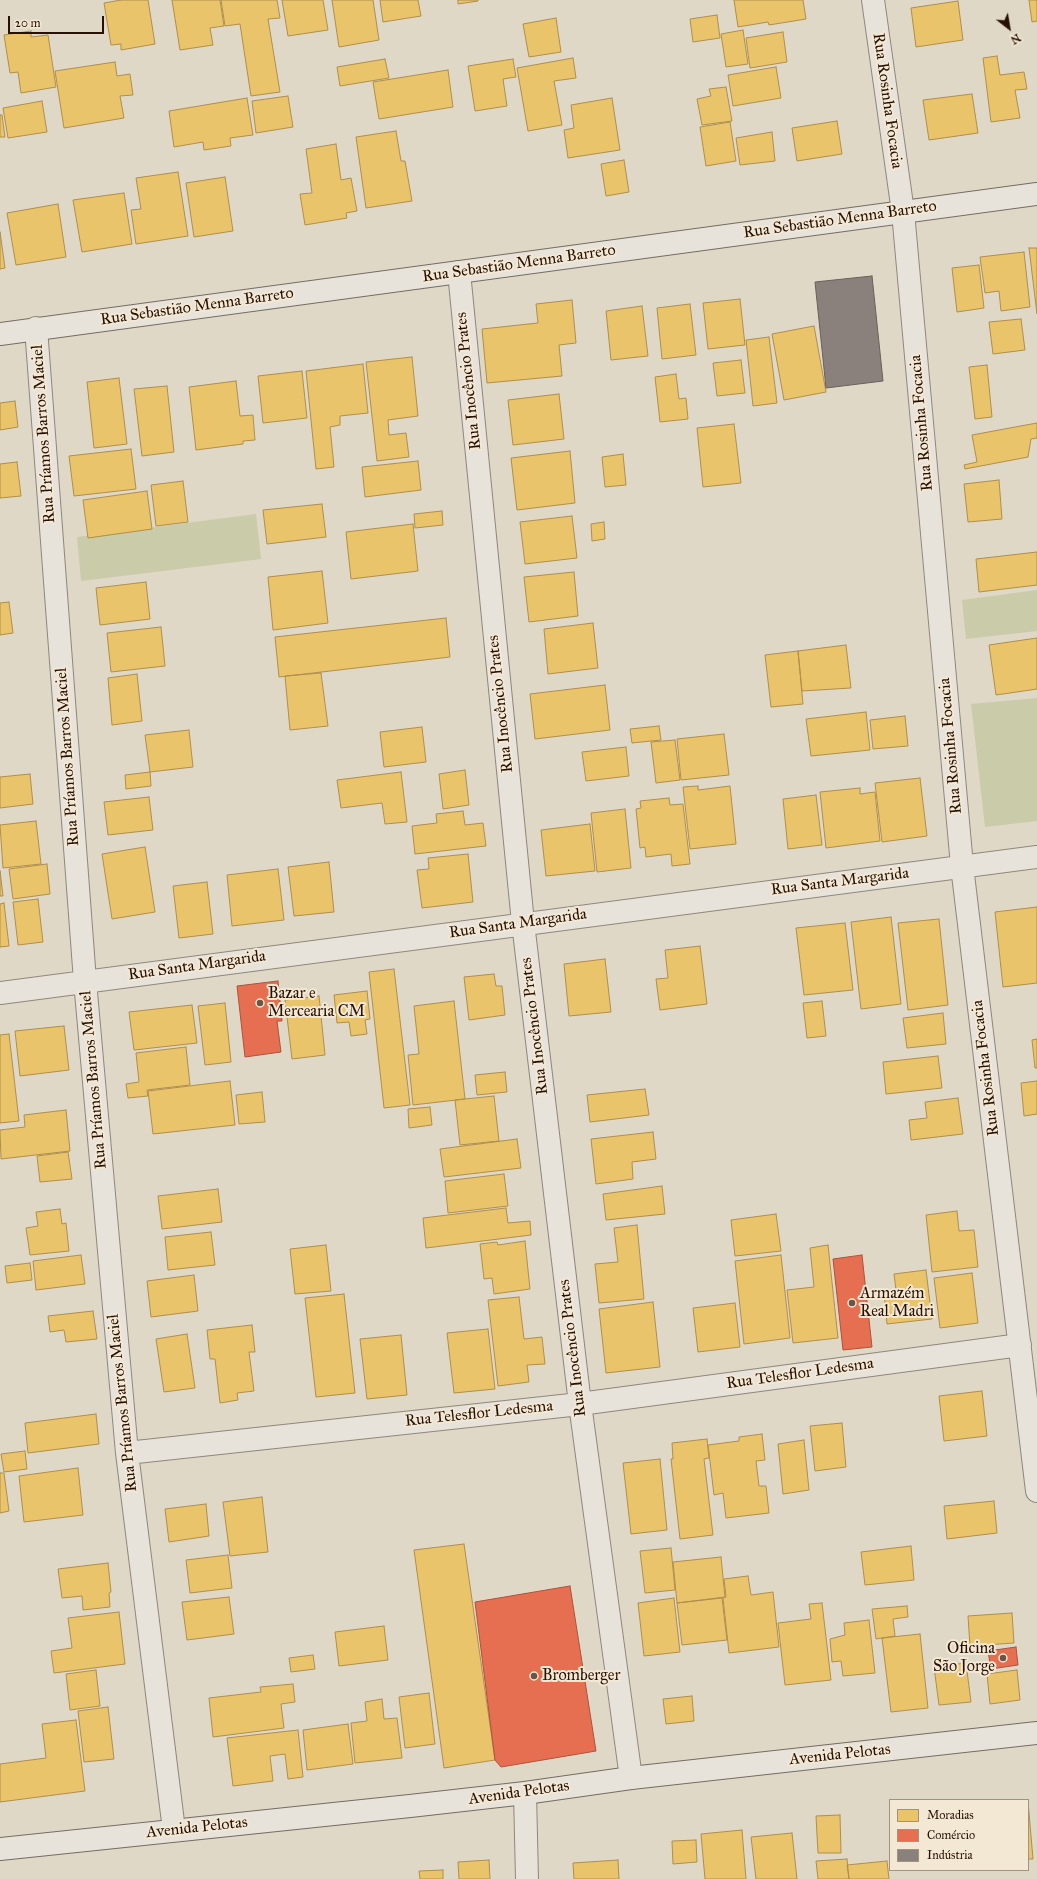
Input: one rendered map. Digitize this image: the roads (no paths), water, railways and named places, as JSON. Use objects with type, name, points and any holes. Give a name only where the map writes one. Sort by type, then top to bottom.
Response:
[{"type":"street","name":"Rua Rosinha Focacia","points":[[873,0],[903,212],[962,866],[1037,1491]]},
{"type":"street","name":"Rua Sebastião Menna Barreto","points":[[0,334],[1037,194]]},
{"type":"street","name":"Rua Inocêncio Prates","points":[[459,272],[523,923],[580,1404],[631,1778]]},
{"type":"street","name":"Rua Príamos Barros Maciel","points":[[36,328],[85,981],[127,1453],[174,1830]]},
{"type":"street","name":"Rua Santa Margarida","points":[[0,993],[523,923],[1037,857]]},
{"type":"street","name":"Rua Telesflor Ledesma","points":[[127,1453],[580,1404],[1020,1345]]},
{"type":"street","name":"Avenida Pelotas","points":[[0,1849],[525,1793],[631,1778],[1037,1733]]},
{"type":"street","points":[[525,1793],[526,1879]]},
{"type":"place","name":"Bazar e Mercearia CM","points":[[260,1003]]},
{"type":"place","name":"Armazém Real Madri","points":[[852,1303]]},
{"type":"place","name":"Oficina São Jorge","points":[[1003,1658]]},
{"type":"place","name":"Bromberger","points":[[534,1676]]}]
